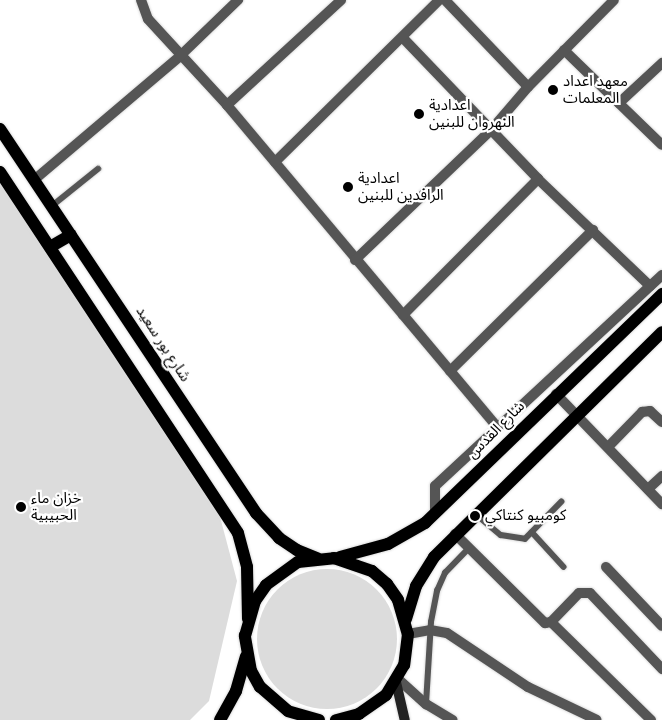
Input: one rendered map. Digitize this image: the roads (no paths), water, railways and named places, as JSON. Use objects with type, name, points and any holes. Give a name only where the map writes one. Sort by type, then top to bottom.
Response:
[{"type":"main road","name":"شارع بور سعيد","points":[[0,129],[256,513],[279,538],[297,550],[317,558]]},
{"type":"main road","points":[[0,172],[238,533],[247,567],[248,619],[246,654],[236,691],[220,720]]},
{"type":"main road","points":[[50,247],[71,234]]},
{"type":"main road","name":"شارع القدس","points":[[334,558],[388,544],[435,514],[556,394],[662,294]]},
{"type":"main road","points":[[406,619],[421,576],[455,534],[662,332]]},
{"type":"main road","points":[[248,619],[255,601],[273,578],[298,562],[317,558],[334,558],[372,571],[398,600],[406,619],[408,634],[407,650],[397,681],[373,706],[359,714],[336,720]]},
{"type":"main road","points":[[246,654],[251,671],[266,694],[288,711],[305,718]]},
{"type":"main road","points":[[284,720],[305,718],[320,720]]},
{"type":"street","points":[[141,0],[148,19],[227,105],[355,260],[497,427]]},
{"type":"street","points":[[34,180],[180,56],[238,0]]},
{"type":"street","points":[[227,105],[341,0]]},
{"type":"street","points":[[275,162],[404,38],[439,0]]},
{"type":"street","points":[[445,0],[528,87]]},
{"type":"street","points":[[355,260],[491,130],[528,87],[614,0]]},
{"type":"street","points":[[404,38],[538,180],[650,286]]},
{"type":"street","points":[[564,50],[662,145]]},
{"type":"street","points":[[619,104],[662,63]]},
{"type":"street","points":[[403,315],[538,180]]},
{"type":"street","points":[[450,371],[593,230]]},
{"type":"street","points":[[435,514],[435,486],[662,275]]},
{"type":"street","points":[[556,394],[662,504]]},
{"type":"street","points":[[608,447],[642,412],[650,411],[662,422]]},
{"type":"street","points":[[648,489],[662,476]]},
{"type":"street","points":[[455,534],[545,624],[551,622],[579,593],[590,593],[662,669]]},
{"type":"street","points":[[606,567],[662,626]]},
{"type":"street","points":[[551,622],[652,720]]},
{"type":"street","points":[[408,634],[430,630],[447,633],[528,688],[597,720]]},
{"type":"street","points":[[397,681],[426,704],[453,720]]},
{"type":"street","points":[[397,681],[405,720]]},
{"type":"lane","points":[[52,206],[98,169]]},
{"type":"lane","points":[[475,514],[507,537],[525,539],[561,502]]},
{"type":"lane","points":[[532,532],[564,567]]},
{"type":"lane","points":[[426,704],[430,630],[437,591],[445,573],[469,548]]},
{"type":"place","name":"معهد اعداد المعلمات","points":[[553,90]]},
{"type":"place","name":"اعدادية النهروان للبنين","points":[[419,114]]},
{"type":"place","name":"اعدادية الرافدين للبنين","points":[[348,187]]},
{"type":"place","name":"خزان ماء الحبيبية","points":[[21,507]]},
{"type":"place","name":"كومبيو كنتاكي","points":[[475,516]]}]
